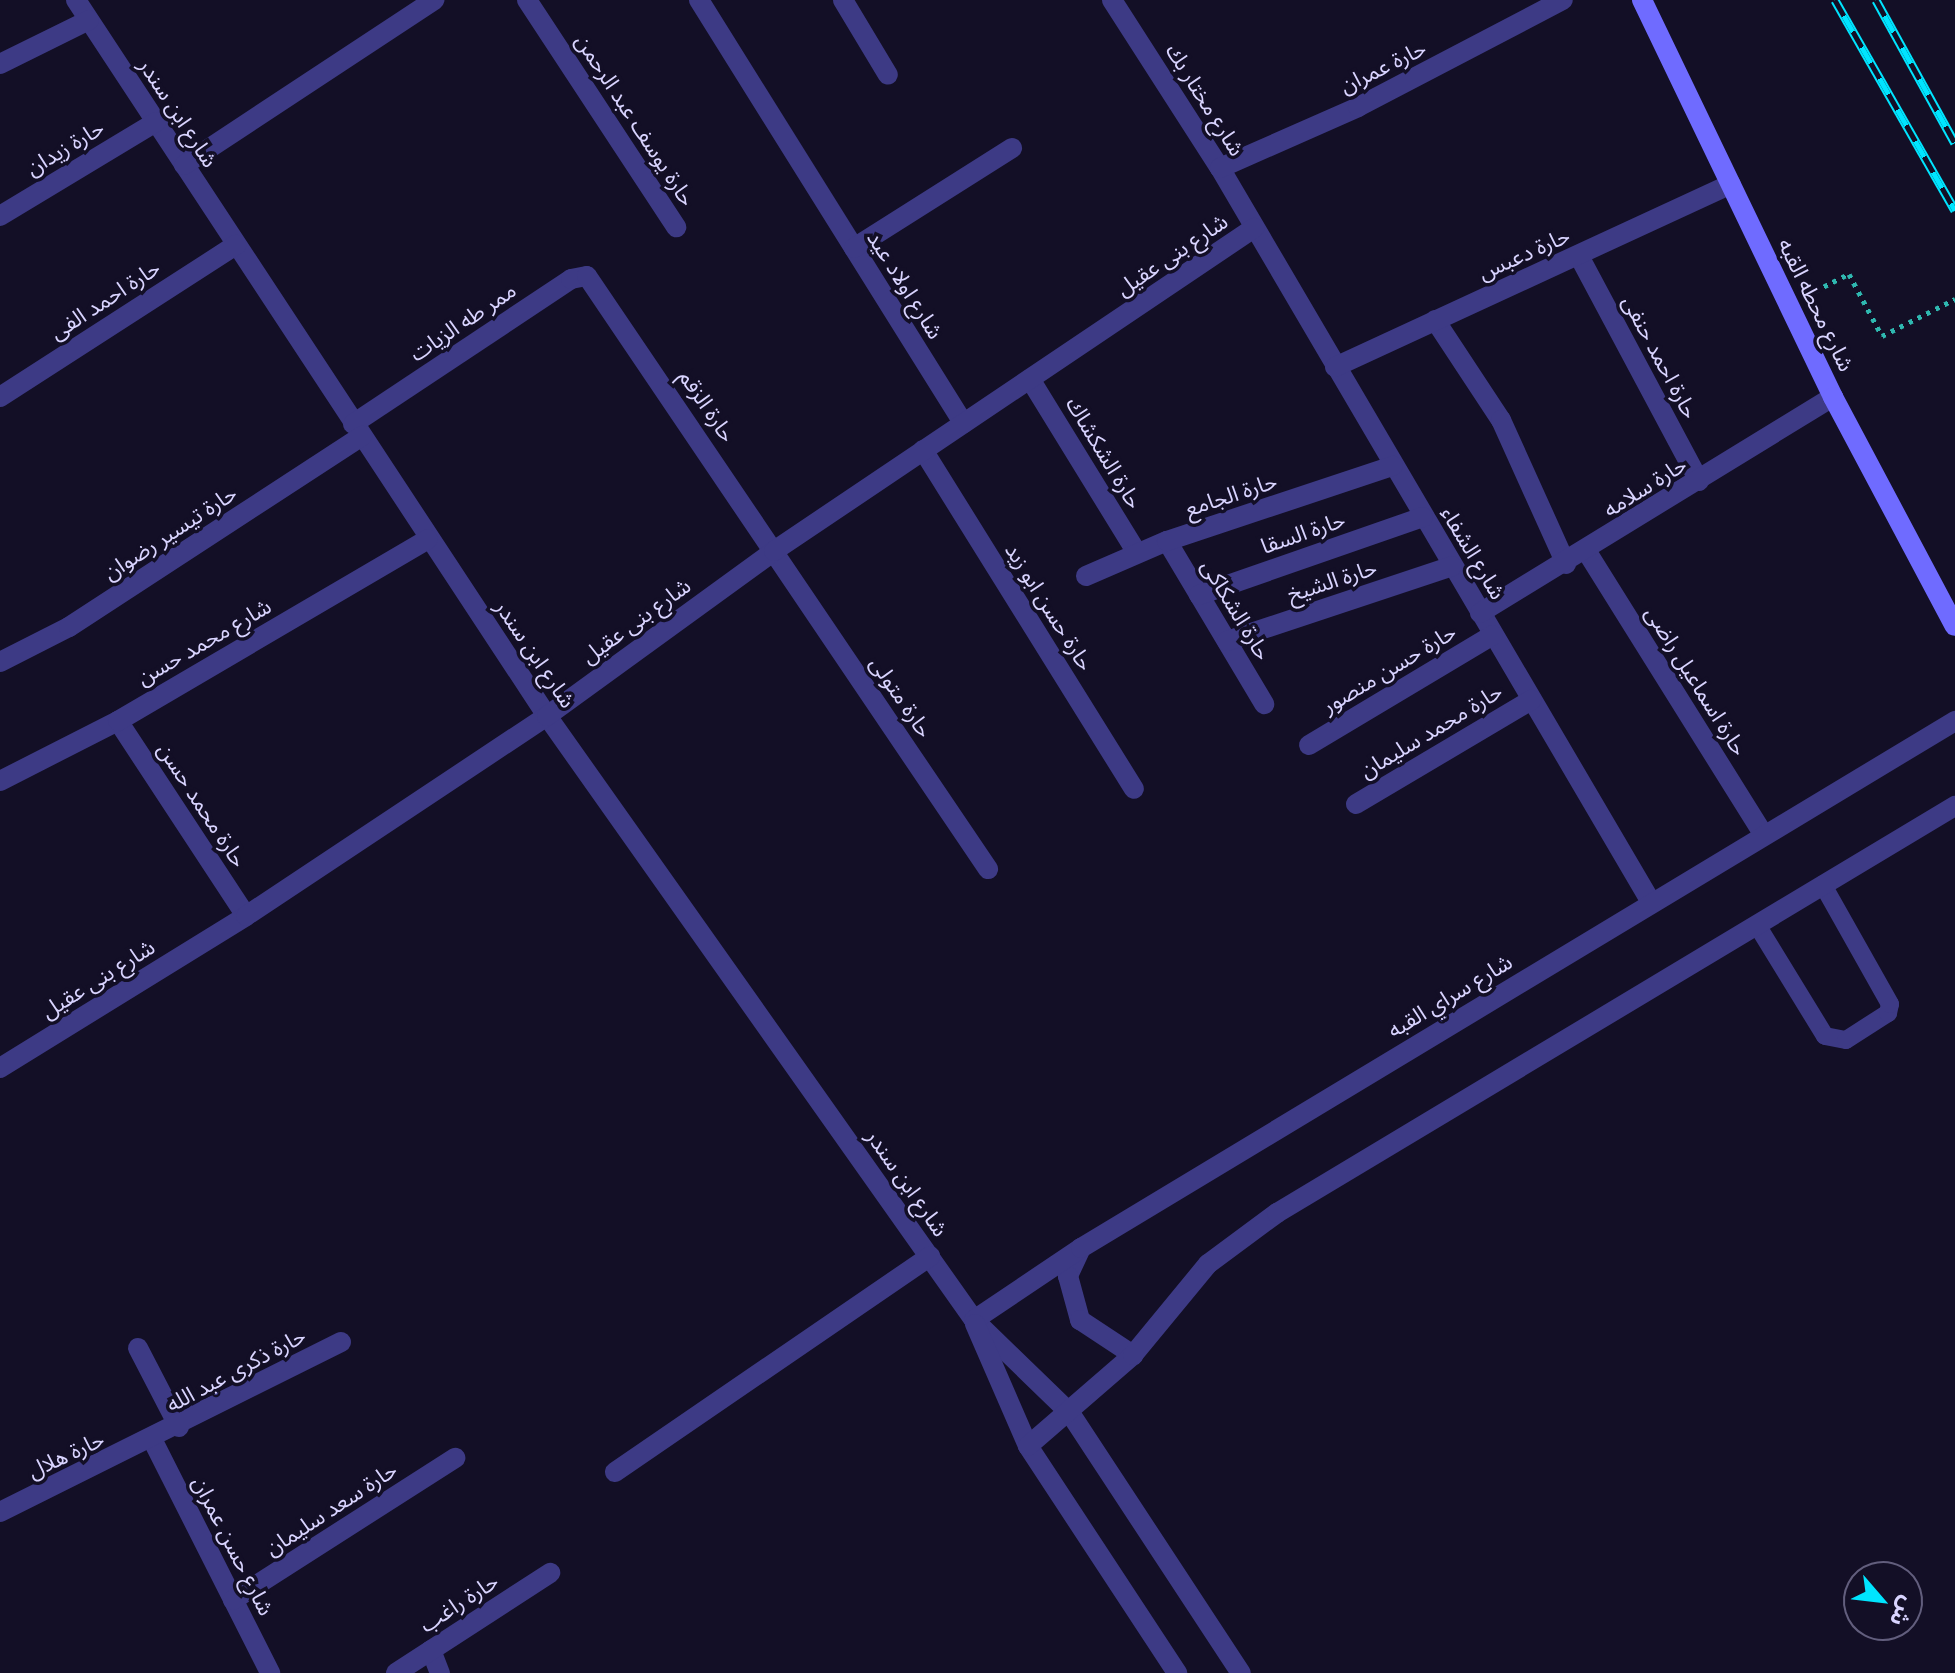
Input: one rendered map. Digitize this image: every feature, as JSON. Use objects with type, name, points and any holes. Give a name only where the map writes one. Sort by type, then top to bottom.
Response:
[{"type":"main road","name":"شارع محطه القبه","points":[[1642,0],[1833,397],[1955,626]]},
{"type":"street","name":"شارع ابن سندر","points":[[76,0],[547,716],[974,1320],[1028,1446],[1177,1673]]},
{"type":"street","points":[[184,165],[434,0]]},
{"type":"street","name":"حارة يوسف عبد الرحمن","points":[[527,0],[676,227]]},
{"type":"street","name":"شارع اولاد عيد","points":[[699,0],[963,423]]},
{"type":"street","points":[[843,0],[888,75]]},
{"type":"street","name":"شارع مختار بك","points":[[1112,0],[1220,168],[1254,228]]},
{"type":"street","name":"حارة عمران","points":[[1220,168],[1358,107],[1563,0]]},
{"type":"street","points":[[0,64],[89,20]]},
{"type":"street","name":"حارة زيدان","points":[[0,216],[156,122]]},
{"type":"street","points":[[854,248],[1012,148]]},
{"type":"street","name":"حارة دعبس","points":[[1335,367],[1731,184]]},
{"type":"street","name":"شارع الشفاء","points":[[1254,228],[1651,902]]},
{"type":"street","name":"شارع بنى عقيل","points":[[0,1068],[246,916],[547,716],[774,551],[1254,228]]},
{"type":"street","name":"حارة احمد الفى","points":[[0,397],[236,245]]},
{"type":"street","name":"حارة احمد حنفى","points":[[1579,256],[1699,481]]},
{"type":"street","name":"ممر طه الزيات","points":[[357,430],[571,279],[587,276],[600,288]]},
{"type":"street","name":"حارة الزقم","points":[[600,288],[774,551]]},
{"type":"street","points":[[1435,320],[1501,420],[1566,564]]},
{"type":"street","name":"حارة الشكشاك","points":[[1030,379],[1137,553]]},
{"type":"street","name":"حارة سلامه","points":[[1480,613],[1587,552],[1833,397]]},
{"type":"street","name":"حارة تيسير رضوان","points":[[0,662],[69,627],[357,430]]},
{"type":"street","name":"حارة حسن ابو زيد","points":[[923,450],[1134,789]]},
{"type":"street","name":"حارة الجامع","points":[[1086,576],[1167,541],[1393,466]]},
{"type":"street","name":"حارة السقا","points":[[1199,595],[1423,517]]},
{"type":"street","name":"شارع محمد حسن","points":[[0,781],[118,721],[428,539]]},
{"type":"street","name":"حارة الشكاكى","points":[[1167,541],[1264,704]]},
{"type":"street","name":"حارة متولى","points":[[774,551],[988,869]]},
{"type":"street","name":"حارة اسماعيل راضى","points":[[1587,552],[1764,835]]},
{"type":"street","name":"حارة الشيخ","points":[[1227,641],[1452,566]]},
{"type":"street","name":"حارة حسن منصور","points":[[1309,745],[1493,635]]},
{"type":"street","name":"حارة محمد سليمان","points":[[1356,804],[1531,700]]},
{"type":"street","name":"حارة محمد حسن","points":[[118,721],[246,916]]},
{"type":"street","name":"شارع سراي القبه","points":[[974,1320],[1081,1248],[1955,721]]},
{"type":"street","points":[[1028,1446],[1070,1413],[1133,1355],[1208,1264],[1277,1213],[1955,806]]},
{"type":"street","points":[[1081,1248],[1068,1276],[1080,1320],[1133,1355]]},
{"type":"street","points":[[615,1472],[930,1256]]},
{"type":"street","name":"شارع ابن سندر","points":[[974,1320],[1070,1413],[1241,1673]]},
{"type":"street","name":"حارة ذكرى عبد الله","points":[[153,1441],[341,1342]]},
{"type":"street","points":[[138,1348],[179,1427]]},
{"type":"street","name":"حارة هلال","points":[[0,1512],[153,1441]]},
{"type":"street","name":"شارع حسن عمران","points":[[153,1441],[270,1673]]},
{"type":"street","name":"حارة سعد سليمان","points":[[233,1600],[455,1458]]},
{"type":"street","name":"حارة راغب","points":[[396,1673],[550,1573]]},
{"type":"street","points":[[431,1650],[440,1673]]},
{"type":"lane","points":[[1757,925],[1825,1036],[1838,1042],[1880,1020],[1888,1013],[1887,994],[1823,885]]},
{"type":"path","points":[[1849,274],[1882,336],[1955,299]]},
{"type":"railway","points":[[1835,0],[1955,210]]},
{"type":"railway","points":[[1876,0],[1955,143]]}]
